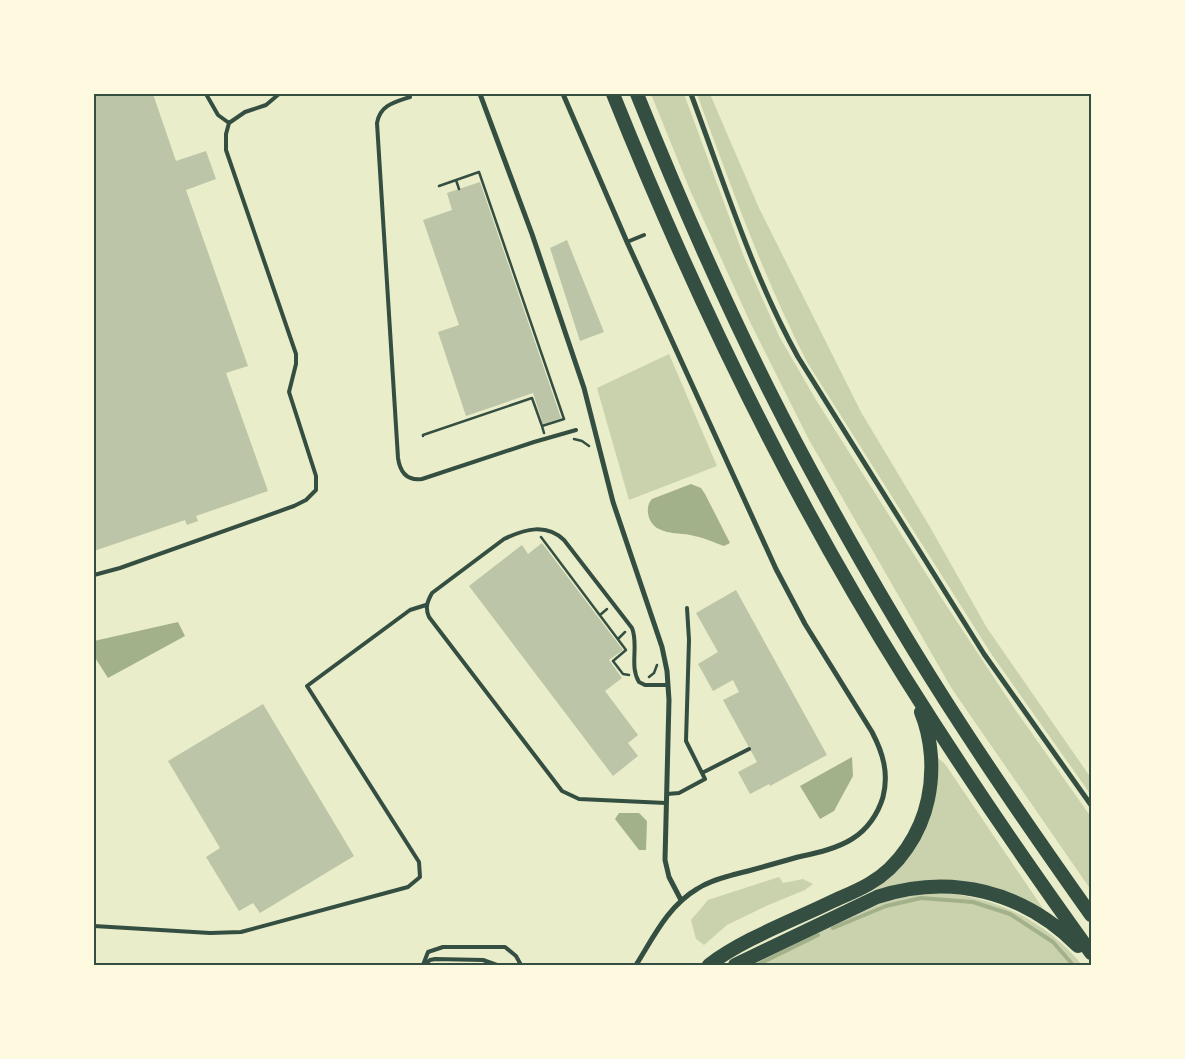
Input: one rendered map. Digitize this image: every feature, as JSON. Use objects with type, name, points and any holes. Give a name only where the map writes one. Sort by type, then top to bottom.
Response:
[{"type":"highway","points":[[613,94],[691,278],[757,414],[840,569],[905,678],[986,804],[1091,953]]},
{"type":"highway","points":[[637,94],[717,281],[818,482],[901,628],[962,727],[1036,838],[1091,915]]},
{"type":"highway","points":[[709,965],[738,946],[869,884],[889,868],[904,852],[917,831],[926,807],[931,779],[926,725],[905,678]]},
{"type":"highway","points":[[735,965],[877,897],[912,889],[944,886],[980,890],[1030,908],[1060,929],[1091,958]]},
{"type":"street","points":[[480,94],[532,234],[584,388],[613,502],[662,647],[668,685],[670,715],[665,860],[669,877],[681,900]]},
{"type":"street","points":[[564,94],[627,242],[776,569],[805,624],[877,741],[883,757],[886,774],[884,794],[878,810],[867,826],[853,838],[832,848],[712,881],[695,890],[681,900],[664,921],[636,965]]},
{"type":"street","points":[[690,94],[760,280],[780,324],[798,357],[984,654],[1091,805]]},
{"type":"lane","points":[[206,94],[218,114],[229,124]]},
{"type":"lane","points":[[94,575],[120,568],[294,506],[306,500],[316,490],[316,476],[289,392],[296,364],[296,354],[226,150],[226,134],[229,124],[245,112],[266,105],[278,94]]},
{"type":"lane","points":[[410,97],[383,109],[376,123],[400,469],[411,479],[422,480],[576,430]]},
{"type":"lane","points":[[627,242],[644,235]]},
{"type":"lane","points":[[666,802],[578,799],[562,792],[429,617],[426,605],[432,593],[504,539],[518,533],[540,529],[553,531],[564,540],[632,628],[635,640],[636,676],[639,682],[645,685],[668,685]]},
{"type":"lane","points":[[94,926],[210,933],[241,932],[408,887],[414,882],[420,876],[419,862],[307,686],[410,610],[426,605]]},
{"type":"lane","points":[[667,794],[679,793],[705,780],[687,746],[685,735],[689,640],[687,608]]},
{"type":"lane","points":[[702,774],[750,749]]},
{"type":"lane","points":[[423,965],[428,952],[443,946],[505,947],[516,956],[521,965]]},
{"type":"lane","points":[[423,965],[435,959],[483,960],[497,965]]},
{"type":"path","points":[[439,186],[479,172],[564,419],[542,426]]},
{"type":"path","points":[[456,180],[460,189]]},
{"type":"path","points":[[423,436],[532,398],[546,439]]},
{"type":"path","points":[[571,439],[582,441],[591,448]]},
{"type":"path","points":[[537,537],[541,537],[626,650],[613,661],[623,674],[651,676],[656,669],[657,662]]},
{"type":"path","points":[[600,615],[607,609]]},
{"type":"path","points":[[618,639],[626,632],[624,631]]},
{"type":"shaded area","points":[[651,94],[684,94],[744,257],[779,336],[816,400],[944,602],[1014,708],[1091,817],[1091,890],[952,689],[808,438],[751,324],[690,190]]},
{"type":"shaded area","points":[[697,94],[710,94],[759,208],[861,412],[930,527],[987,628],[1091,778],[1091,795],[992,655],[807,362],[762,263]]},
{"type":"shaded area","points":[[669,354],[717,466],[629,500],[597,388]]},
{"type":"shaded area","points":[[691,484],[701,488],[705,494],[730,543],[724,546],[694,536],[666,532],[655,527],[652,523],[648,515],[648,506],[652,499]]},
{"type":"shaded area","points":[[178,622],[185,636],[108,678],[94,656],[94,641]]},
{"type":"shaded area","points":[[852,757],[853,776],[834,811],[820,819],[800,786]]},
{"type":"shaded area","points":[[937,757],[945,764],[1044,910],[999,889],[972,882],[924,880],[873,891],[894,873],[913,852],[920,840],[931,814],[934,800]]},
{"type":"shaded area","points":[[619,813],[639,813],[647,821],[646,850],[639,850],[615,819]]},
{"type":"shaded area","points":[[779,877],[783,883],[803,879],[813,884],[805,890],[727,925],[704,945],[696,939],[691,920],[708,900]]},
{"type":"shaded area","points":[[936,892],[978,899],[1017,913],[1052,935],[1082,965],[747,965],[849,916],[892,899]]},
{"type":"building","points":[[94,94],[153,94],[176,161],[206,151],[216,179],[186,190],[248,366],[226,373],[268,491],[196,516],[198,521],[187,525],[185,520],[94,551]]},
{"type":"building","points":[[480,182],[561,418],[543,424],[533,393],[466,416],[438,332],[459,325],[423,220],[452,210],[447,193]]},
{"type":"building","points":[[567,240],[604,332],[580,341],[550,248]]},
{"type":"building","points":[[542,543],[623,650],[609,660],[622,678],[605,691],[638,735],[628,743],[638,756],[613,776],[469,586],[522,545],[528,554]]},
{"type":"building","points":[[736,590],[827,755],[770,786],[769,784],[750,794],[738,772],[757,762],[723,700],[739,692],[733,680],[713,691],[698,664],[718,652],[696,613]]},
{"type":"building","points":[[263,704],[354,856],[260,913],[253,903],[239,911],[206,857],[220,848],[168,761]]},
{"type":"waterway","points":[[833,928],[886,906],[921,898],[973,902],[1010,914],[1053,942],[1073,965]]},
{"type":"waterway","points":[[757,965],[818,935]]}]
